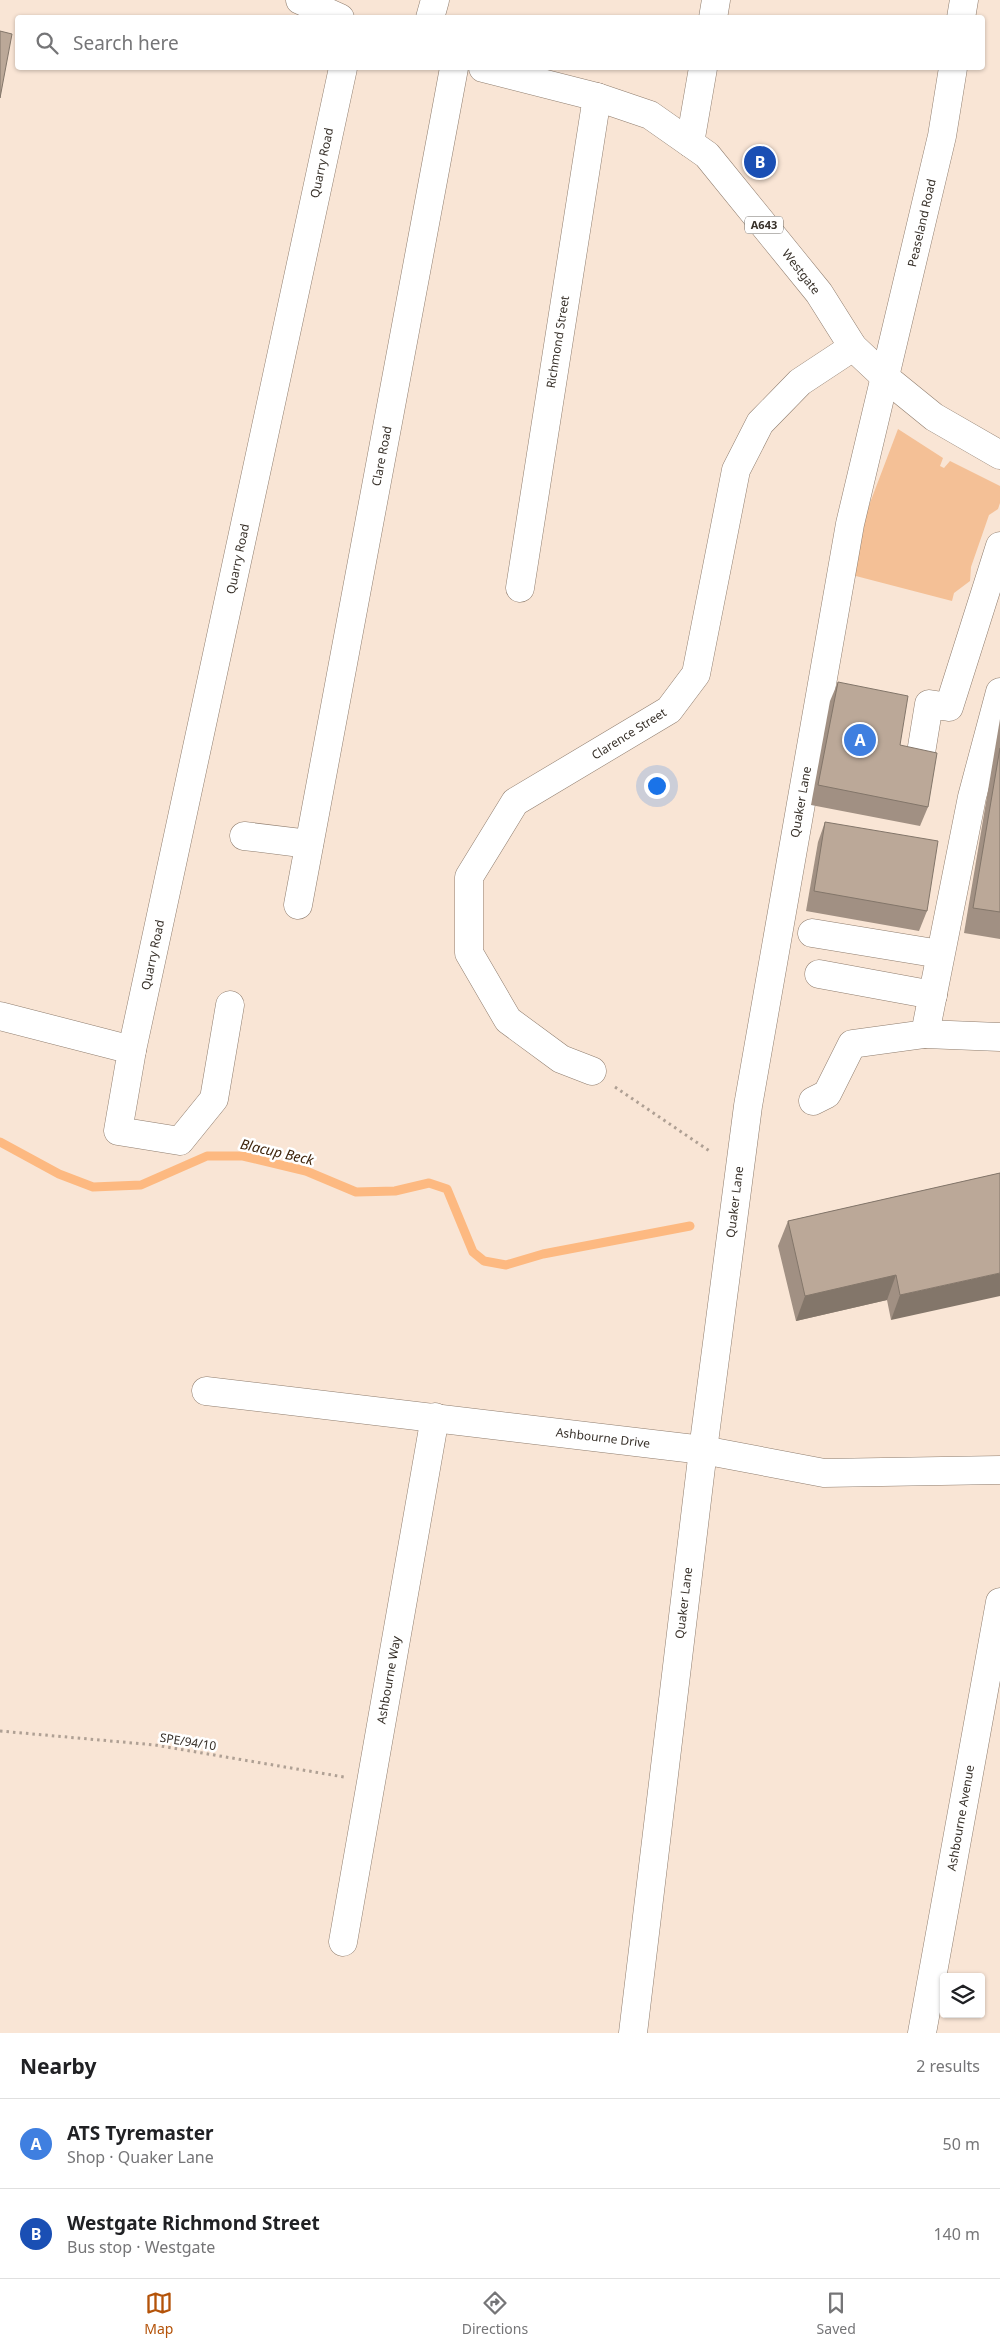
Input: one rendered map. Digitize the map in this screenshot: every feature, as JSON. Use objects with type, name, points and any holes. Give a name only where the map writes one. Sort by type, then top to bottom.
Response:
[{"type":"street","points":[[300,0],[333,15]]},
{"type":"street","points":[[431,15],[435,0]]},
{"type":"street","points":[[714,15],[716,0]]},
{"type":"street","points":[[962,15],[964,0]]},
{"type":"street","name":"Quarry Road","points":[[230,1006],[214,1099],[180,1141],[118,1131],[132,1050],[343,70]]},
{"type":"street","name":"Clare Road","points":[[298,905],[454,70]]},
{"type":"street","name":"Westgate","points":[[491,70],[597,97],[650,115],[707,155],[819,294],[853,347],[886,378],[934,418],[1000,455]]},
{"type":"street","points":[[690,143],[704,70]]},
{"type":"street","name":"Peaseland Road","points":[[886,378],[942,136],[953,70]]},
{"type":"street","name":"Richmond Street","points":[[520,588],[597,97]]},
{"type":"street","name":"Clarence Street","points":[[592,1071],[561,1059],[508,1020],[469,953],[469,877],[515,802],[669,710],[696,674],[736,470],[760,423],[800,382],[853,347]]},
{"type":"street","name":"Quaker Lane","points":[[633,2033],[703,1450],[748,1106],[850,524],[886,378]]},
{"type":"street","points":[[920,758],[929,704],[949,707],[1000,546]]},
{"type":"street","points":[[925,1034],[972,797],[1000,692]]},
{"type":"street","points":[[244,836],[309,844]]},
{"type":"street","points":[[812,933],[940,954]]},
{"type":"street","points":[[819,974],[933,995]]},
{"type":"street","points":[[0,1016],[132,1050]]},
{"type":"street","points":[[813,1101],[827,1094],[852,1044],[925,1034],[1000,1037]]},
{"type":"street","name":"Ashbourne Drive","points":[[206,1391],[703,1450],[824,1473],[1000,1470]]},
{"type":"street","name":"Ashbourne Way","points":[[343,1942],[435,1417]]},
{"type":"street","name":"Ashbourne Avenue","points":[[922,2033],[1000,1602]]},
{"type":"path","points":[[592,1071],[739,1170]]},
{"type":"path","name":"SPE/94/10","points":[[0,1731],[155,1745],[371,1782]]},
{"type":"shaded area","points":[[898,429],[943,458],[940,466],[944,468],[950,461],[1000,486],[1000,503],[998,509],[989,515],[971,567],[970,581],[954,593],[952,601],[852,575],[862,524]]},
{"type":"building","points":[[0,31],[12,34],[0,98]]},
{"type":"building","points":[[838,682],[908,696],[900,745],[937,753],[928,807],[818,785]]},
{"type":"building","points":[[1000,748],[1000,912],[973,908]]},
{"type":"building","points":[[825,822],[938,841],[927,911],[814,891]]},
{"type":"building","points":[[1000,1173],[1000,1273],[900,1295],[896,1275],[805,1296],[788,1221]]},
{"type":"waterway","name":"Blacup Beck","points":[[0,1142],[59,1174],[93,1187],[141,1185],[207,1156],[243,1156],[306,1171],[356,1192],[395,1191],[429,1183],[447,1189],[473,1252],[484,1261],[506,1265],[543,1254],[690,1226]]},
{"type":"place","name":"Westgate Richmond Street","points":[[760,162]]},
{"type":"place","name":"ATS Tyremaster","points":[[860,740]]}]
